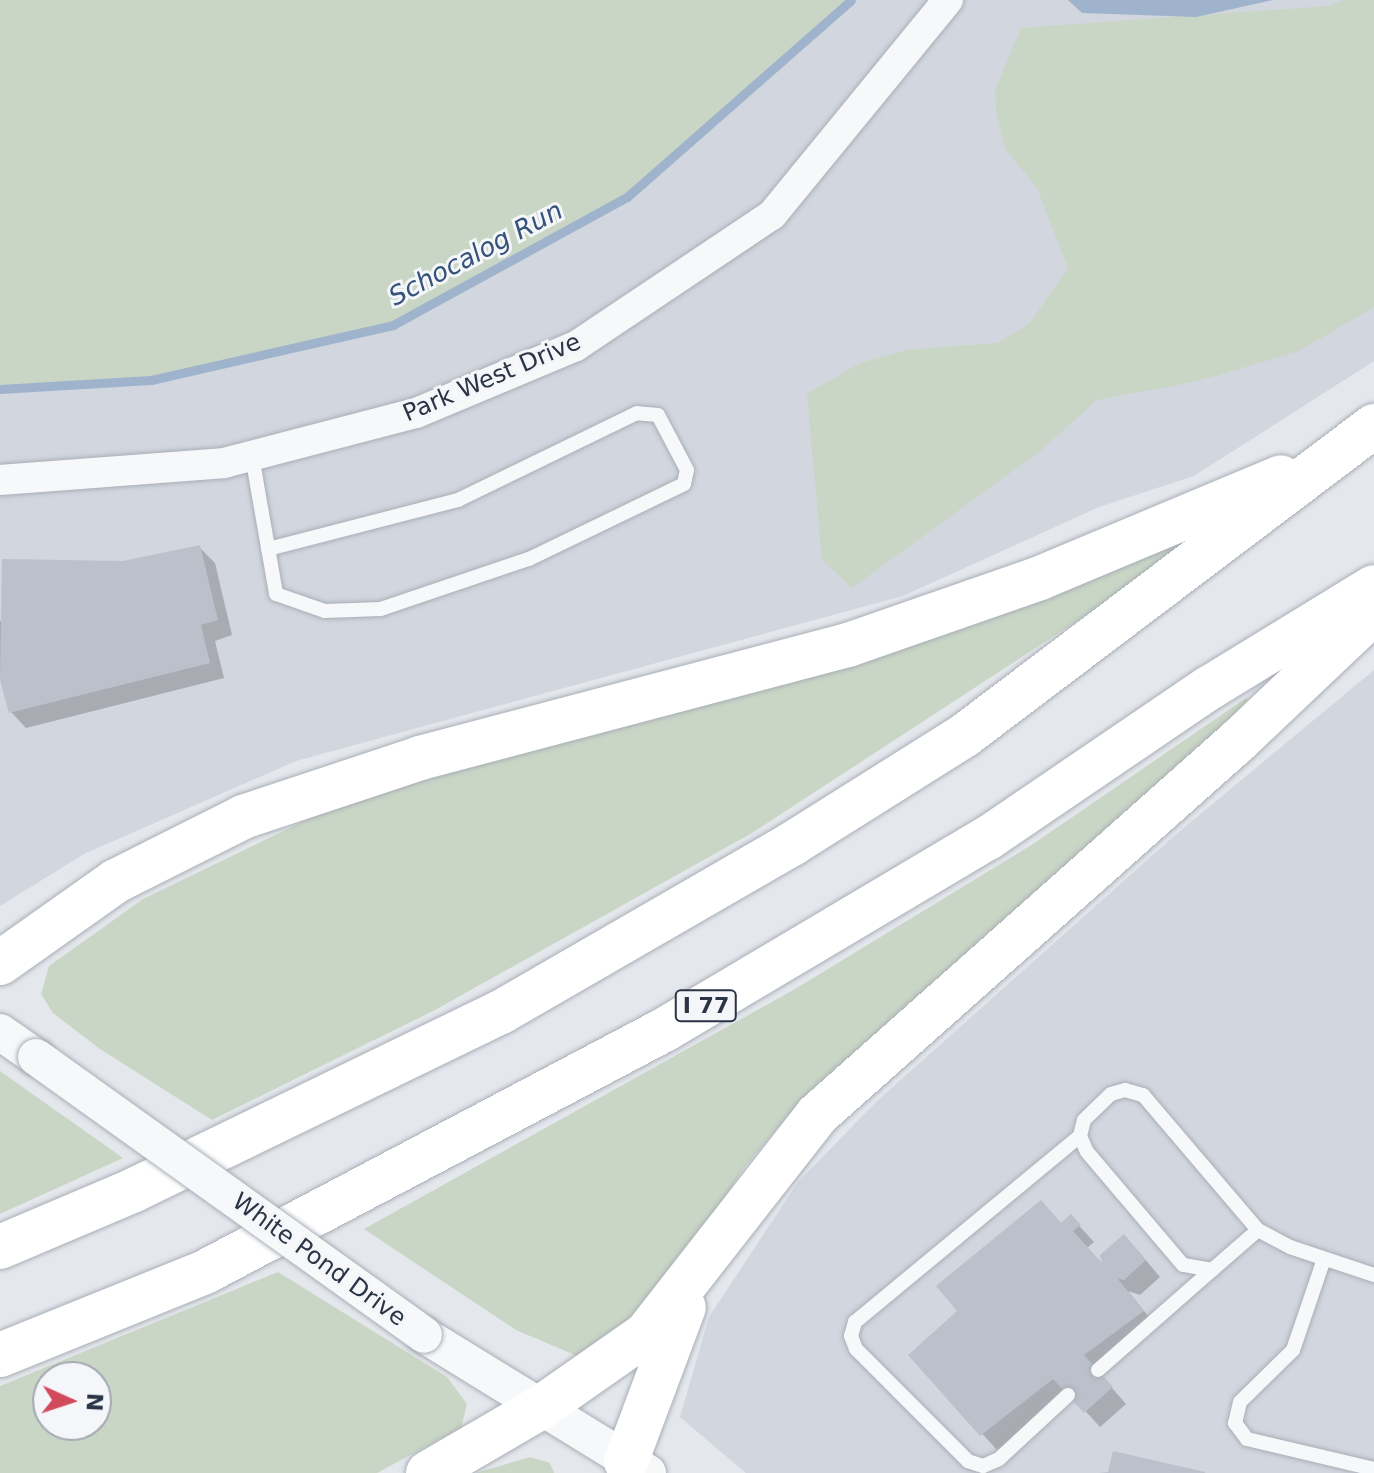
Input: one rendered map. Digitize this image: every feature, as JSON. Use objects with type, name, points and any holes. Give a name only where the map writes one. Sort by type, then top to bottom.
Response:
[{"type":"highway","points":[[0,1247],[134,1190],[501,1012],[792,844],[965,735],[1374,426]]},
{"type":"highway","points":[[0,963],[116,881],[243,817],[420,758],[848,645],[1040,578],[1338,453]]},
{"type":"highway","name":"I 77","points":[[0,1355],[205,1272],[664,1030],[963,853],[1209,688],[1374,587]]},
{"type":"highway","points":[[428,1473],[543,1406],[646,1334],[817,1115],[1238,741],[1374,612]]},
{"type":"highway","points":[[633,1469],[670,1335],[708,1256]]},
{"type":"street","name":"Park West Drive","points":[[0,480],[224,463],[416,413],[576,346],[772,215],[948,0]]},
{"type":"street","name":"White Pond Drive","points":[[0,1032],[424,1335],[543,1406],[633,1469]]},
{"type":"lane","points":[[252,456],[268,549],[276,594],[325,611],[381,609],[529,559],[606,526],[684,484],[687,470],[658,415],[637,413],[458,500],[268,549]]},
{"type":"lane","points":[[1068,1395],[999,1459],[983,1466],[968,1461],[856,1349],[851,1336],[855,1322],[1080,1136],[1084,1120],[1111,1094],[1125,1090],[1143,1095],[1258,1230],[1324,1259],[1374,1275]]},
{"type":"lane","points":[[1080,1136],[1087,1152],[1183,1265],[1212,1270]]},
{"type":"lane","points":[[1098,1370],[1258,1230]]},
{"type":"lane","points":[[1324,1259],[1293,1350],[1240,1402],[1235,1423],[1247,1439],[1374,1469]]},
{"type":"shaded area","points":[[851,0],[1374,0],[1374,361],[1194,476],[1099,507],[903,596],[296,761],[84,854],[0,906],[0,389],[151,380]]},
{"type":"shaded area","points":[[1374,670],[1374,1473],[746,1473],[680,1417],[709,1317],[798,1182],[877,1101],[1174,836]]},
{"type":"green space","points":[[0,0],[851,0],[627,197],[393,325],[151,380],[0,389]]},
{"type":"green space","points":[[1344,0],[1374,0],[1374,307],[1297,352],[1194,382],[1097,400],[1039,452],[852,588],[822,560],[807,394],[860,363],[906,350],[997,343],[1029,324],[1068,268],[1037,188],[1005,149],[997,118],[995,91],[1021,28],[1328,6]]},
{"type":"green space","points":[[1202,521],[1172,559],[752,833],[435,1010],[212,1120],[100,1049],[53,1013],[41,994],[49,966],[143,899],[333,807],[568,733],[935,638],[1157,547]]},
{"type":"green space","points":[[1246,698],[1254,711],[800,1101],[743,1169],[667,1291],[582,1358],[516,1330],[364,1229],[795,989],[1033,844]]},
{"type":"green space","points":[[0,1071],[123,1158],[0,1214]]},
{"type":"green space","points":[[278,1272],[447,1377],[467,1404],[461,1428],[377,1473],[0,1473],[0,1386],[32,1373],[32,1441],[112,1441],[112,1361],[61,1361]]},
{"type":"green space","points":[[530,1457],[550,1463],[554,1473],[476,1473]]},
{"type":"water","points":[[1068,0],[1273,0],[1196,17],[1082,13]]},
{"type":"building","points":[[200,545],[218,620],[201,625],[210,663],[9,713],[0,680],[2,559],[123,561]]},
{"type":"building","points":[[1041,1200],[1061,1223],[1071,1214],[1081,1225],[1073,1231],[1102,1263],[1100,1255],[1124,1234],[1146,1260],[1124,1280],[1117,1278],[1144,1311],[1084,1355],[1113,1387],[1084,1413],[1053,1379],[980,1436],[908,1355],[957,1311],[936,1286]]},
{"type":"building","points":[[1113,1451],[1205,1473],[1099,1473],[1108,1472]]},
{"type":"waterway","name":"Schocalog Run","points":[[0,389],[151,380],[393,325],[627,197],[851,0]]}]
